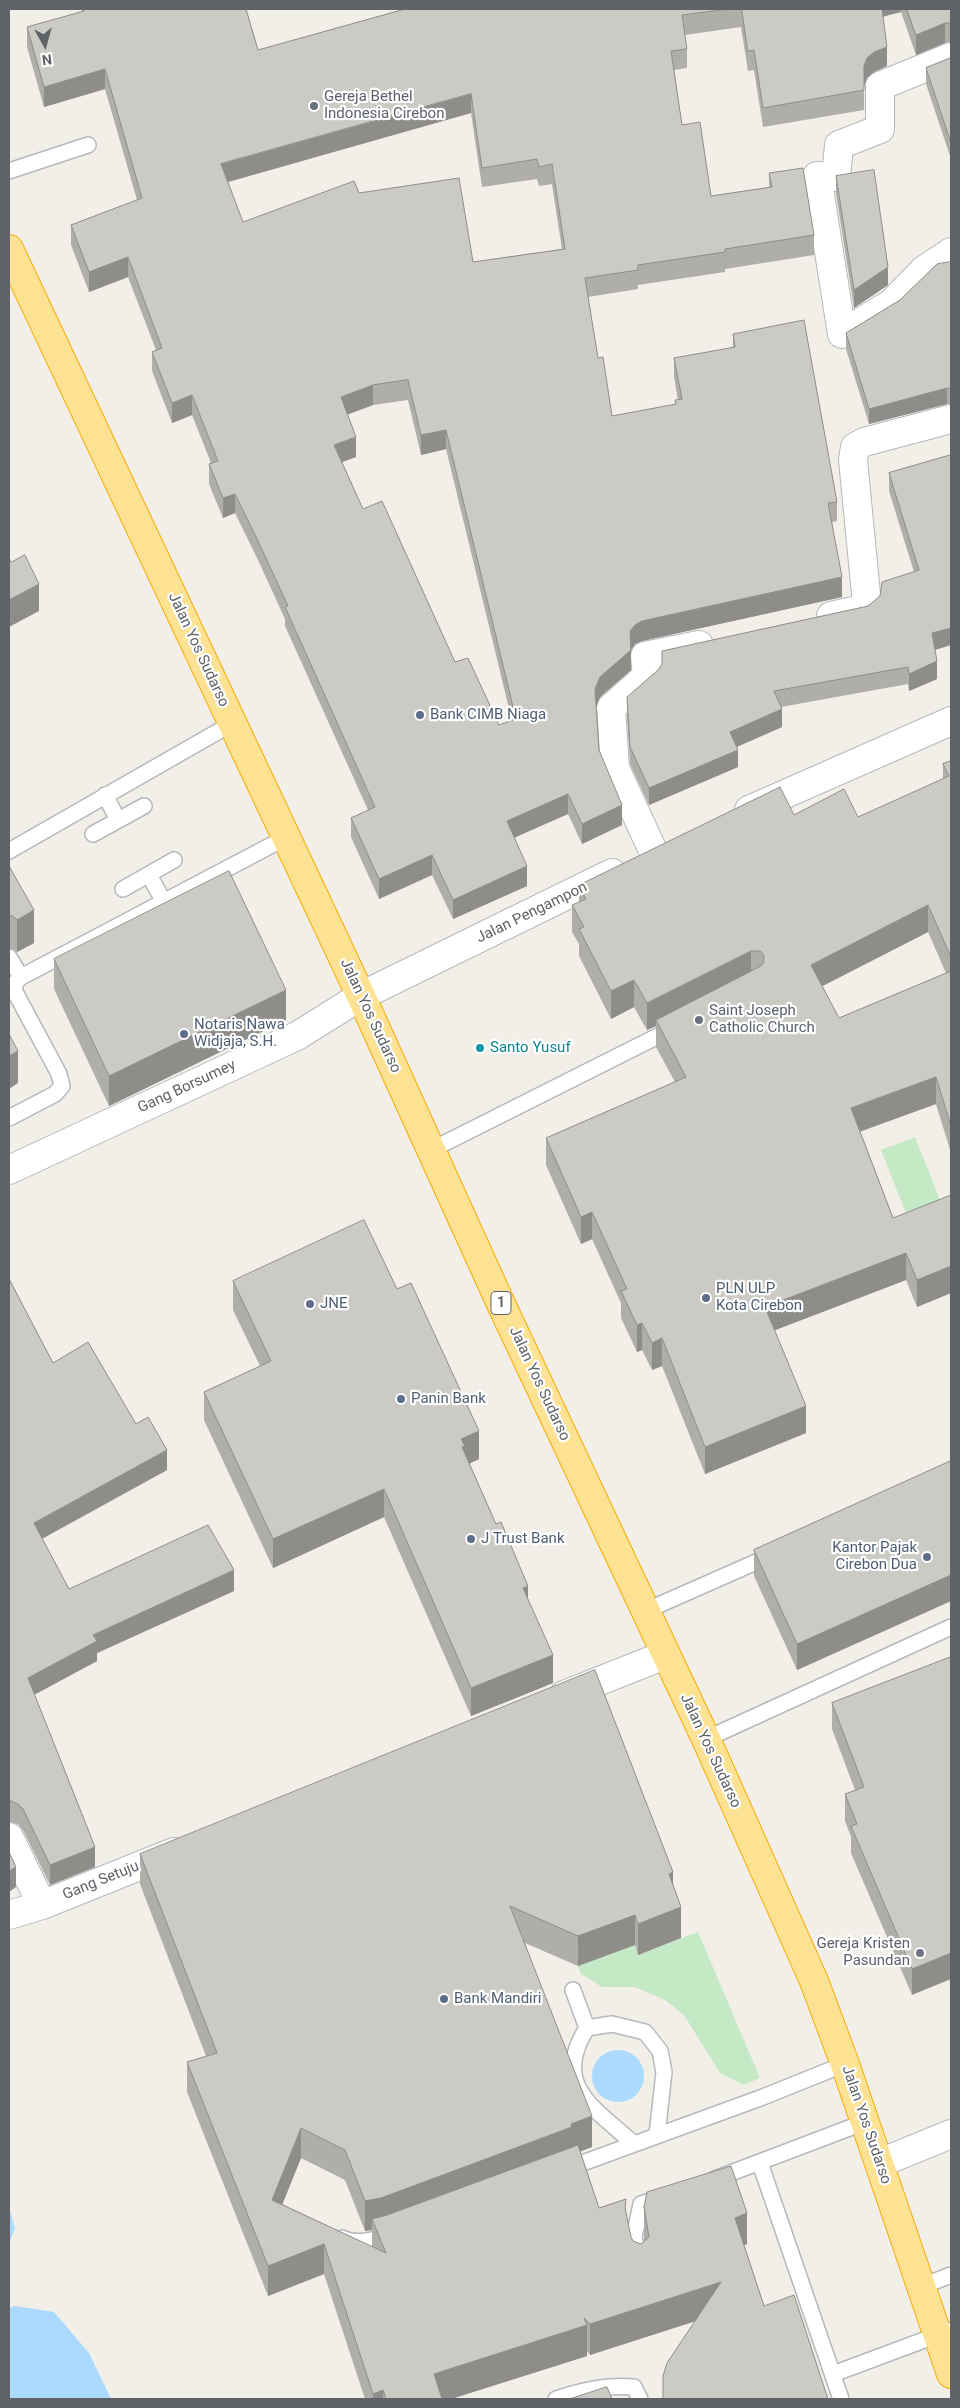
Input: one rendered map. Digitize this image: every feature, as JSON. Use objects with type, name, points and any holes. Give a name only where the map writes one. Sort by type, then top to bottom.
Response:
[{"type":"highway","name":"Jalan Yos Sudarso","points":[[9,249],[361,996],[665,1655],[706,1739],[814,1981],[880,2163],[920,2287],[944,2332],[951,2374]]},
{"type":"street","points":[[951,57],[880,86],[880,128],[839,145],[836,177],[817,176],[842,334],[892,303],[924,270],[951,252]]},
{"type":"street","points":[[810,621],[859,610],[867,604],[853,460],[855,447],[864,442],[951,419]]},
{"type":"street","name":"Jalan Pengampon","points":[[361,996],[663,849],[615,768],[611,708],[647,676],[645,656],[723,640]]},
{"type":"street","points":[[726,821],[951,721]]},
{"type":"street","name":"Gang Borsumey","points":[[9,1170],[297,1036],[361,996]]},
{"type":"street","points":[[539,1705],[665,1655]]},
{"type":"street","name":"Gang Setuju","points":[[9,1915],[42,1905],[198,1842]]},
{"type":"street","points":[[11,1845],[42,1905]]},
{"type":"street","points":[[880,2163],[951,2134]]},
{"type":"lane","points":[[9,171],[88,145]]},
{"type":"lane","points":[[9,851],[233,723]]},
{"type":"lane","points":[[105,796],[118,820]]},
{"type":"lane","points":[[93,834],[144,806]]},
{"type":"lane","points":[[9,1118],[55,1094],[62,1086],[60,1074],[14,990],[16,982],[21,977],[286,838]]},
{"type":"lane","points":[[123,889],[174,860]]},
{"type":"lane","points":[[149,875],[164,902]]},
{"type":"lane","points":[[9,957],[21,977]]},
{"type":"lane","points":[[431,1150],[685,1022]]},
{"type":"lane","points":[[645,1611],[789,1547]]},
{"type":"lane","points":[[706,1739],[951,1627]]},
{"type":"lane","points":[[573,1990],[587,2028]]},
{"type":"lane","points":[[634,2144],[589,2105],[577,2087],[573,2062],[574,2054],[576,2046],[587,2028],[612,2024],[645,2032],[660,2050],[664,2072],[657,2136]]},
{"type":"lane","points":[[556,2173],[845,2064]]},
{"type":"lane","points":[[696,2185],[760,2163],[865,2122]]},
{"type":"lane","points":[[760,2163],[841,2399]]},
{"type":"lane","points":[[640,2265],[634,2237],[641,2204],[678,2192]]},
{"type":"lane","points":[[334,2235],[349,2242],[360,2242],[402,2230]]},
{"type":"lane","points":[[920,2287],[951,2275]]},
{"type":"lane","points":[[833,2374],[944,2332]]},
{"type":"lane","points":[[556,2399],[588,2388],[611,2386],[634,2387],[640,2399]]},
{"type":"green space","points":[[915,1137],[944,1210],[910,1223],[881,1150]]},
{"type":"green space","points":[[698,1932],[760,2078],[744,2085],[720,2073],[684,2015],[665,2000],[635,1987],[602,1987],[581,1974],[578,1966],[635,1945],[638,1955]]},
{"type":"water","points":[[613,2050],[623,2050],[637,2057],[644,2071],[644,2081],[637,2095],[623,2102],[613,2102],[603,2098],[596,2091],[592,2081],[592,2071],[596,2061],[603,2054]]},
{"type":"water","points":[[9,2207],[15,2229],[9,2243]]},
{"type":"water","points":[[15,2306],[54,2312],[89,2353],[111,2399],[9,2399],[9,2308]]},
{"type":"building","points":[[83,9],[246,9],[258,50],[405,9],[729,9],[682,15],[687,49],[671,51],[682,125],[700,122],[711,196],[772,187],[769,173],[803,168],[814,235],[725,249],[725,252],[638,265],[638,270],[585,278],[598,358],[603,357],[612,416],[676,404],[675,400],[682,399],[674,358],[735,347],[733,334],[804,320],[837,502],[828,503],[842,577],[642,621],[635,625],[630,631],[631,650],[600,677],[595,689],[599,750],[622,805],[582,824],[568,794],[507,821],[527,866],[453,900],[432,855],[379,879],[351,818],[375,807],[285,607],[288,606],[235,494],[223,498],[209,464],[218,461],[192,395],[172,403],[152,352],[162,348],[128,257],[89,272],[71,225],[142,198],[105,69],[44,87],[27,27],[84,11]],"holes":[[[471,94],[482,168],[537,159],[539,167],[552,164],[565,249],[473,262],[459,178],[359,193],[354,181],[243,222],[221,164]],[[408,380],[421,435],[446,430],[516,719],[499,725],[468,658],[455,662],[382,501],[363,509],[334,445],[356,437],[341,397],[373,385]]]},
{"type":"building","points":[[742,9],[882,9],[887,47],[874,52],[867,58],[864,66],[864,90],[763,108],[754,50],[748,51]]},
{"type":"building","points":[[907,9],[951,9],[951,23],[945,23],[916,35]]},
{"type":"building","points":[[951,58],[951,143],[926,68]]},
{"type":"building","points":[[874,170],[888,267],[854,290],[836,176]]},
{"type":"building","points":[[951,262],[951,388],[869,409],[846,333],[900,300],[937,264]]},
{"type":"building","points":[[951,455],[951,628],[932,633],[937,661],[909,674],[908,667],[774,691],[782,709],[730,732],[738,750],[649,788],[630,747],[627,697],[658,670],[662,664],[662,651],[868,606],[880,596],[882,582],[919,570],[889,473]]},
{"type":"building","points":[[25,555],[39,584],[9,600],[9,558],[11,562]]},
{"type":"building","points":[[951,761],[951,957],[928,905],[811,965],[839,1018],[951,971],[951,1126],[936,1077],[851,1108],[893,1218],[951,1195],[951,1266],[917,1280],[906,1253],[765,1307],[806,1406],[705,1447],[662,1338],[652,1343],[642,1323],[637,1325],[621,1291],[627,1289],[592,1212],[581,1217],[546,1138],[686,1077],[656,1020],[759,967],[763,964],[764,955],[760,951],[751,951],[647,1003],[634,980],[611,991],[579,929],[584,927],[572,905],[586,899],[579,885],[780,787],[794,815],[844,789],[858,817],[949,776],[943,764]]},
{"type":"building","points":[[9,866],[34,910],[17,920],[13,916],[9,916]]},
{"type":"building","points":[[229,871],[286,990],[109,1076],[54,959]]},
{"type":"building","points":[[9,1034],[18,1051],[9,1056]]},
{"type":"building","points":[[364,1220],[397,1289],[411,1283],[479,1431],[461,1439],[465,1446],[462,1447],[496,1524],[501,1522],[528,1586],[523,1588],[553,1655],[471,1688],[384,1489],[273,1539],[204,1392],[271,1361],[233,1281]]},
{"type":"building","points":[[9,1279],[53,1363],[88,1342],[136,1424],[148,1417],[167,1450],[34,1523],[69,1589],[208,1525],[234,1570],[93,1635],[97,1641],[28,1678],[95,1847],[50,1865],[23,1809],[18,1804],[9,1801]]},
{"type":"building","points":[[951,1461],[951,1575],[797,1644],[754,1550]]},
{"type":"building","points":[[951,1657],[951,1953],[912,1969],[851,1826],[857,1824],[845,1794],[864,1787],[832,1703]]},
{"type":"building","points":[[595,1670],[673,1872],[669,1874],[681,1907],[638,1924],[635,1915],[578,1936],[510,1906],[592,2116],[571,2124],[572,2127],[381,2198],[365,2201],[345,2150],[301,2128],[272,2200],[386,2253],[372,2219],[578,2145],[599,2208],[626,2199],[625,2208],[631,2237],[633,2241],[641,2244],[649,2237],[644,2207],[647,2192],[731,2166],[747,2213],[735,2218],[764,2306],[794,2295],[828,2399],[663,2399],[663,2376],[667,2363],[721,2282],[590,2324],[584,2318],[587,2325],[434,2374],[442,2399],[386,2399],[383,2390],[373,2394],[324,2244],[268,2266],[187,2062],[217,2053],[140,1854]]},
{"type":"building","points":[[9,1852],[16,1867],[9,1871]]},
{"type":"building","points":[[607,2387],[612,2399],[570,2399]]},
{"type":"place","name":"Gereja Bethel Indonesia Cirebon","points":[[314,106]]},
{"type":"place","name":"Bank CIMB Niaga","points":[[420,715]]},
{"type":"place","name":"Saint Joseph Catholic Church","points":[[699,1020]]},
{"type":"place","name":"Notaris Nawa Widjaja, S.H.","points":[[184,1034]]},
{"type":"place","name":"Santo Yusuf","points":[[480,1048]]},
{"type":"place","name":"PLN ULP Kota Cirebon","points":[[706,1298]]},
{"type":"place","name":"JNE","points":[[310,1304]]},
{"type":"place","name":"Panin Bank","points":[[401,1399]]},
{"type":"place","name":"J Trust Bank","points":[[471,1539]]},
{"type":"place","name":"Kantor Pajak Cirebon Dua","points":[[927,1557]]},
{"type":"place","name":"Gereja Kristen Pasundan","points":[[920,1953]]},
{"type":"place","name":"Bank Mandiri","points":[[444,1999]]}]
